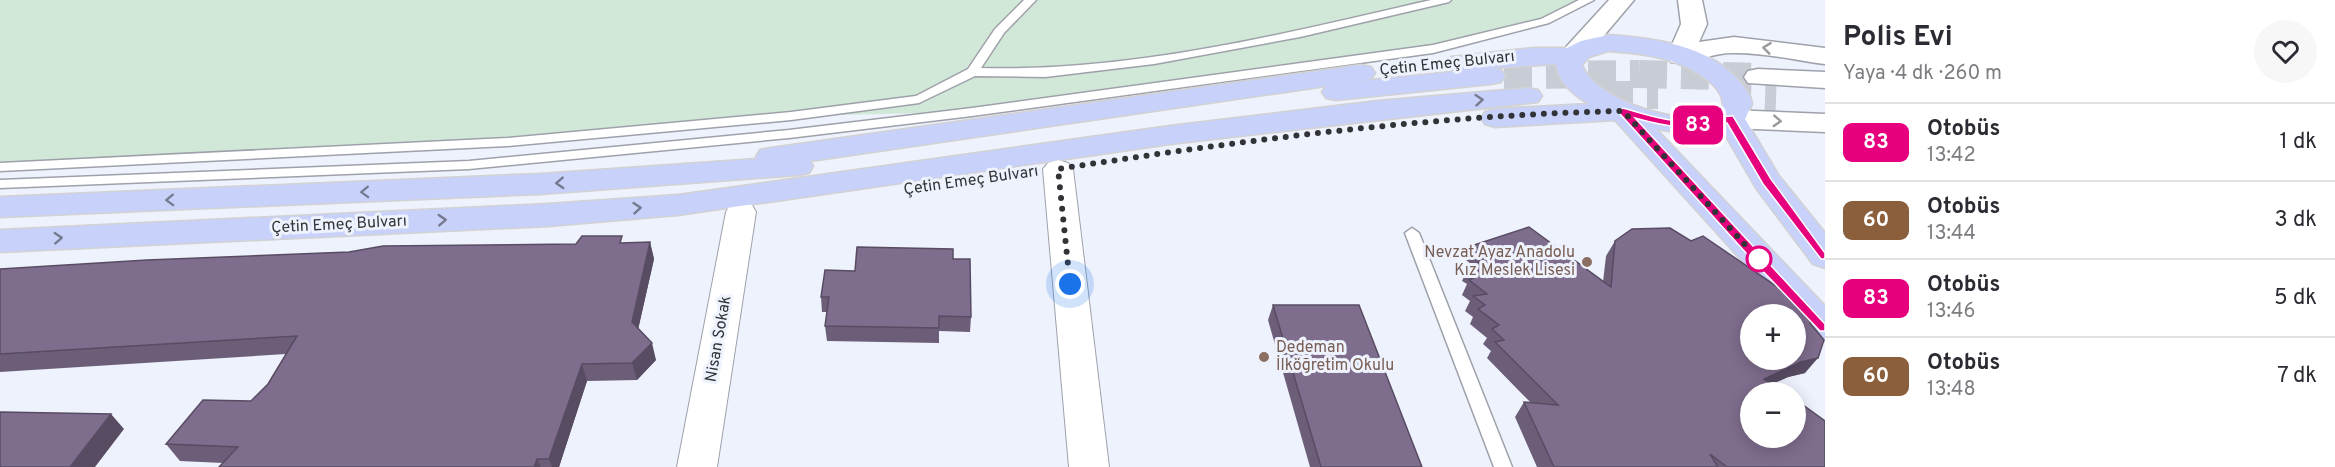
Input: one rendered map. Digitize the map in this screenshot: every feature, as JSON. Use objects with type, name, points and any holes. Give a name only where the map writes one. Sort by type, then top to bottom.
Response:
[{"type":"main road","points":[[1622,0],[1574,54],[1569,65],[1573,77],[1601,101],[1623,111],[1663,123],[1686,126],[1708,125],[1730,119],[1825,123]]},
{"type":"main road","points":[[1680,56],[1694,24],[1690,0]]},
{"type":"main road","name":"Çetin Emeç Bulvarı","points":[[646,178],[813,150],[1381,71],[1574,54],[1590,46],[1608,43],[1631,44],[1700,63],[1731,87],[1738,99],[1738,110],[1730,119]]},
{"type":"main road","points":[[1680,56],[1713,46],[1734,45],[1825,56]]},
{"type":"main road","name":"Çetin Emeç Bulvarı","points":[[0,207],[646,178],[778,169],[1295,97],[1420,82],[1504,75]]},
{"type":"main road","points":[[1758,77],[1825,80]]},
{"type":"main road","name":"Çetin Emeç Bulvarı","points":[[0,241],[548,215],[678,205],[1170,135],[1377,110],[1528,96]]},
{"type":"main road","points":[[1776,99],[1825,100]]},
{"type":"main road","points":[[1623,111],[1760,261],[1825,328]]},
{"type":"main road","name":"Çetin Emeç Bulvarı","points":[[678,205],[741,212],[1159,154],[1408,124],[1623,111]]},
{"type":"main road","points":[[1730,119],[1767,181],[1825,256]]},
{"type":"street","points":[[1058,169],[1089,467]]},
{"type":"street","name":"Nisan Sokak","points":[[697,467],[741,212]]},
{"type":"lane","points":[[973,72],[999,31],[1030,0]]},
{"type":"lane","points":[[0,167],[507,142],[790,116],[919,99],[973,72],[1053,72],[1177,58],[1288,36],[1445,0]]},
{"type":"lane","points":[[0,184],[469,165],[789,134],[972,112],[1433,49],[1545,21],[1588,0]]},
{"type":"lane","points":[[1412,233],[1503,467]]},
{"type":"green space","points":[[0,0],[1588,0],[1545,21],[1433,49],[972,112],[791,116],[507,142],[0,167]]},
{"type":"building","points":[[1529,227],[1611,287],[1615,241],[1632,229],[1670,228],[1691,241],[1703,236],[1802,304],[1740,304],[1740,370],[1784,370],[1764,379],[1768,382],[1740,382],[1740,448],[1806,448],[1806,407],[1825,421],[1825,467],[1727,467],[1710,454],[1718,467],[1554,467],[1524,402],[1558,405],[1495,342],[1504,340],[1492,329],[1499,325],[1478,309],[1485,305],[1473,296],[1487,294],[1469,280],[1482,274],[1469,266],[1491,258],[1474,245]]},
{"type":"building","points":[[582,236],[622,236],[620,243],[650,242],[632,322],[652,343],[632,363],[582,364],[549,459],[537,459],[534,467],[219,467],[238,447],[166,444],[203,400],[251,401],[268,384],[297,336],[0,354],[0,269],[147,260],[349,252],[383,246],[576,244]]},
{"type":"building","points":[[857,247],[953,249],[953,259],[970,259],[971,317],[939,316],[939,328],[825,326],[829,297],[821,297],[825,270],[855,271]]},
{"type":"building","name":"Dedeman İlköğretim Okulu","points":[[1273,305],[1359,305],[1422,467],[1321,467]]},
{"type":"building","points":[[1806,307],[1816,317],[1810,323],[1824,340],[1818,358],[1806,361]]},
{"type":"building","points":[[0,412],[111,414],[70,467],[0,467]]},
{"type":"tunnel","points":[[1639,74],[1758,77]]},
{"type":"tunnel","points":[[1504,75],[1639,74]]},
{"type":"tunnel","points":[[1605,95],[1658,95]]},
{"type":"tunnel","points":[[1723,97],[1776,99]]},
{"type":"bus line","name":"83","points":[[1825,256],[1767,181],[1730,119],[1708,125],[1686,126],[1663,123],[1623,111],[1760,261],[1825,328]]},
{"type":"place","name":"Nevzat Ayaz Anadolu Kız Meslek Lisesi","points":[[1587,262]]},
{"type":"place","name":"Dedeman İlköğretim Okulu","points":[[1264,357]]},
{"type":"route","points":[[1070,284],[1058,169],[1159,154],[1408,124],[1580,112],[1623,111],[1760,261],[1759,259]]}]
